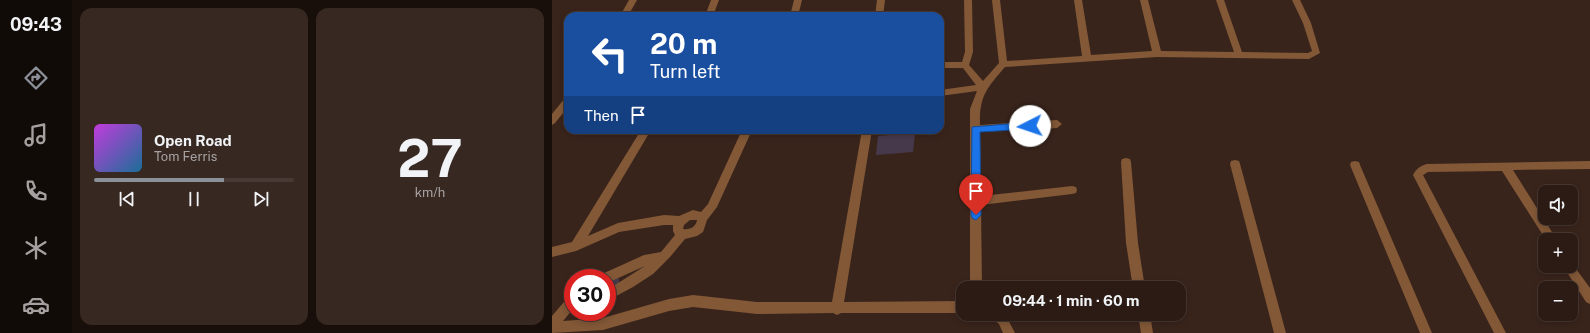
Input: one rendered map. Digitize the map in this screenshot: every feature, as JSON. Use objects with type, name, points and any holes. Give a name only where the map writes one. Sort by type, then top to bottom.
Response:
[{"type":"street","points":[[626,12],[633,0]]},
{"type":"street","points":[[710,12],[715,0]]},
{"type":"street","points":[[795,12],[798,0]]},
{"type":"street","points":[[880,12],[881,0]]},
{"type":"street","points":[[965,65],[968,52],[968,0]]},
{"type":"street","points":[[996,0],[1003,64]]},
{"type":"street","points":[[1078,0],[1087,58]]},
{"type":"street","points":[[1144,0],[1157,54]]},
{"type":"street","points":[[1220,0],[1239,55]]},
{"type":"street","points":[[976,281],[975,109],[977,99],[983,87],[1003,64],[1157,54],[1310,56],[1316,53],[1307,23],[1296,0]]},
{"type":"street","points":[[944,65],[965,65]]},
{"type":"street","points":[[965,65],[983,87]]},
{"type":"street","points":[[944,92],[983,87]]},
{"type":"street","points":[[552,121],[564,105]]},
{"type":"street","points":[[976,129],[1057,124]]},
{"type":"street","points":[[576,246],[644,134]]},
{"type":"street","points":[[616,292],[633,283],[652,268],[665,256],[682,234],[694,232],[702,223],[702,218],[712,206],[745,134]]},
{"type":"street","points":[[837,308],[866,134]]},
{"type":"street","points":[[1126,162],[1132,243],[1138,281]]},
{"type":"street","points":[[1236,164],[1280,333]]},
{"type":"street","points":[[1355,165],[1426,333]]},
{"type":"street","points":[[1500,333],[1418,175],[1421,171],[1427,168],[1590,165]]},
{"type":"street","points":[[1505,167],[1547,233]]},
{"type":"street","points":[[976,201],[1072,190]]},
{"type":"street","points":[[552,252],[576,246],[618,228],[664,220],[681,221],[693,215],[698,215],[702,218]]},
{"type":"street","points":[[681,221],[678,226],[678,231],[682,234]]},
{"type":"street","points":[[616,273],[648,259],[665,256]]},
{"type":"street","points":[[1574,273],[1590,298]]},
{"type":"street","points":[[552,326],[603,324],[669,305],[693,301],[757,308],[956,307]]},
{"type":"street","points":[[552,326],[564,310]]},
{"type":"street","points":[[560,314],[564,313]]},
{"type":"street","points":[[1003,321],[1009,333]]},
{"type":"street","points":[[1145,321],[1147,333]]},
{"type":"building","points":[[915,134],[913,152],[876,155],[878,136]]},
{"type":"building","points":[[618,276],[620,285],[616,287],[616,277]]},
{"type":"route","points":[[976,215],[976,129],[1030,126]]}]
